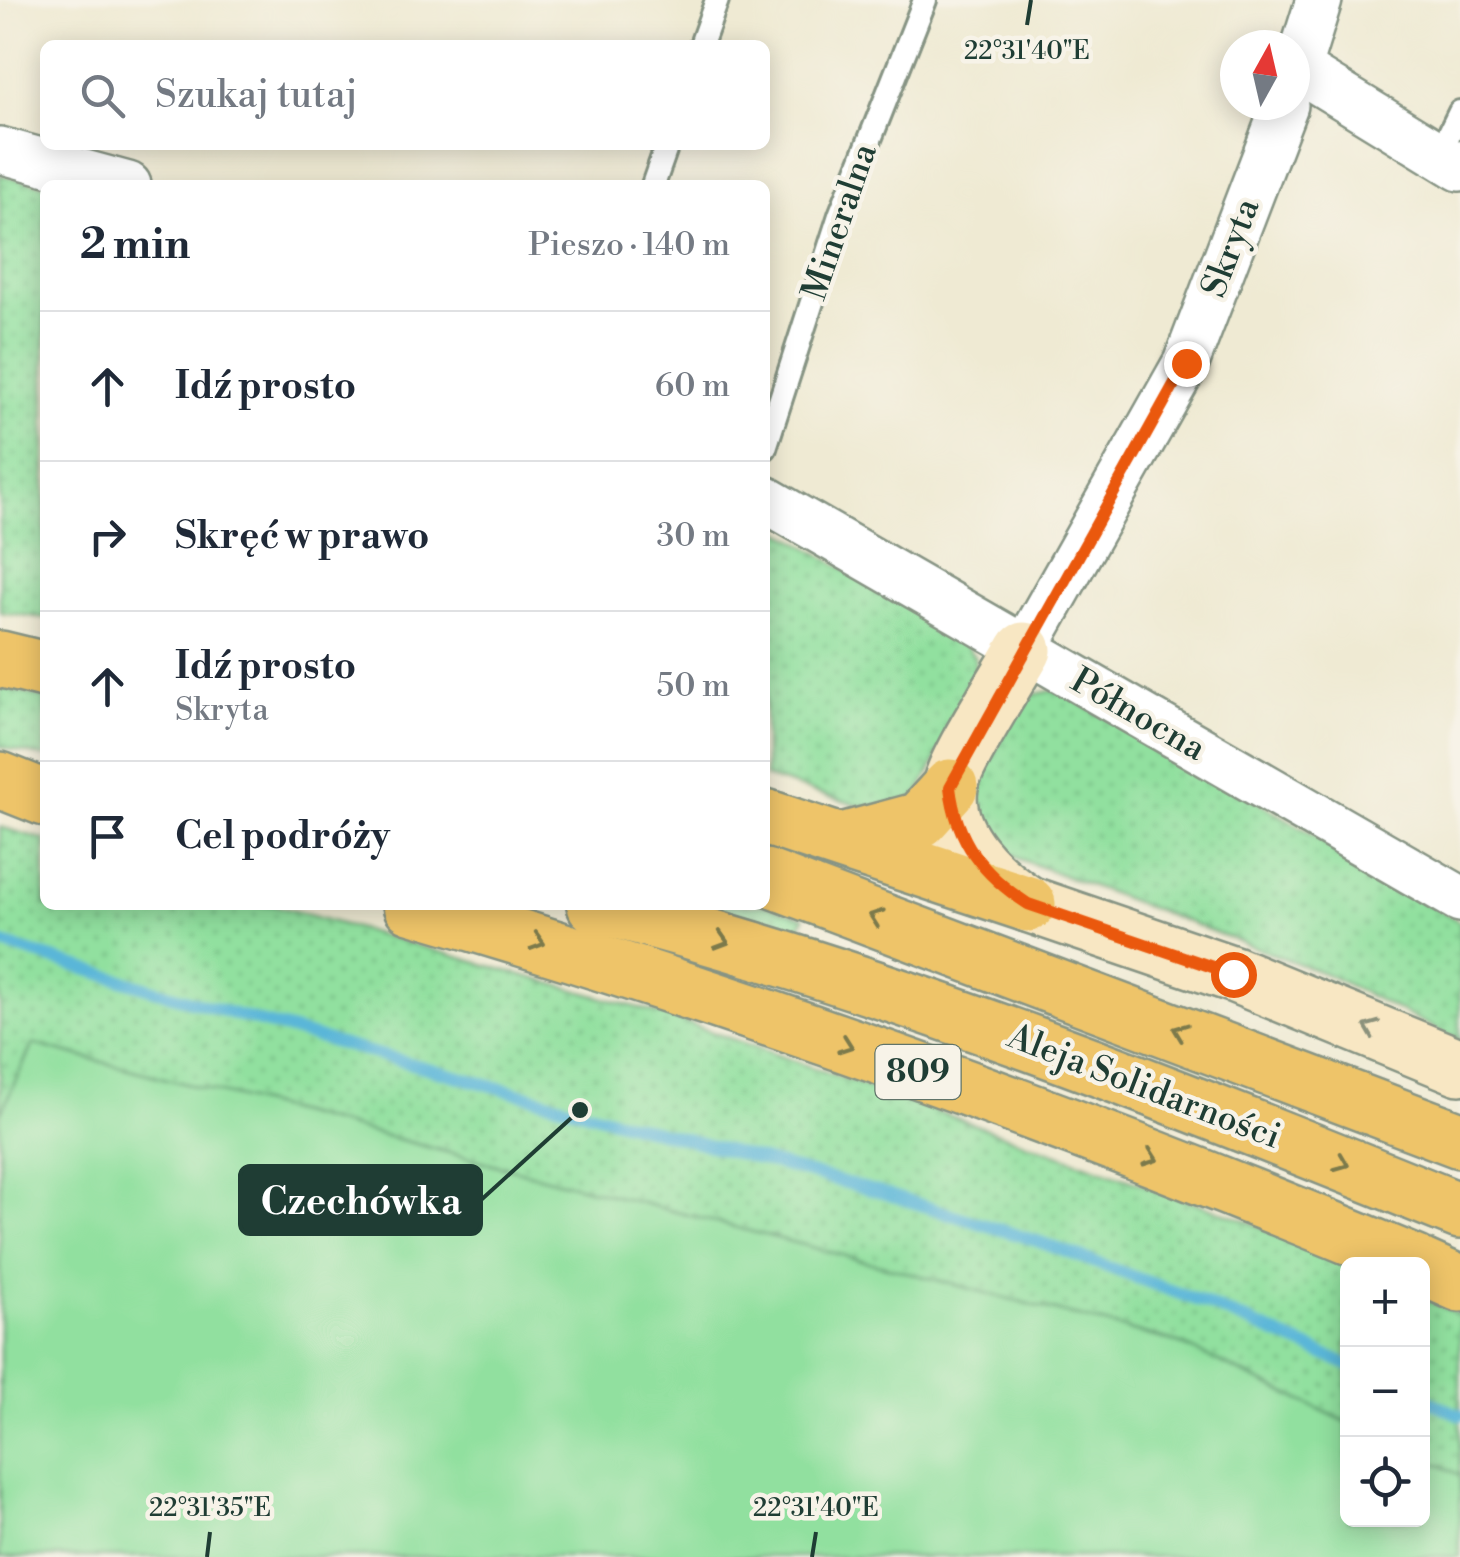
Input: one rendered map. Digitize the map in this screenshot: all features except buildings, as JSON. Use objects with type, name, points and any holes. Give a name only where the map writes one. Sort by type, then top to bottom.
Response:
[{"type":"main road","points":[[0,646],[40,650]]},
{"type":"main road","points":[[842,841],[920,820],[950,787],[1024,650]]},
{"type":"main road","points":[[0,659],[40,669]]},
{"type":"main road","points":[[0,770],[40,779]]},
{"type":"main road","points":[[0,780],[40,796]]},
{"type":"main road","points":[[950,787],[954,820],[967,846],[1002,888],[1028,904]]},
{"type":"main road","points":[[770,819],[1233,974],[1460,1067]]},
{"type":"main road","name":"Aleja Solidarności","points":[[770,879],[1148,1018],[1460,1140]]},
{"type":"main road","name":"809","points":[[428,910],[617,967],[846,1045],[1210,1180],[1397,1257]]},
{"type":"main road","name":"Aleja Solidarności","points":[[612,910],[794,962],[956,1017],[1240,1122],[1460,1211]]},
{"type":"main road","name":"809","points":[[1430,1271],[1460,1284]]},
{"type":"street","name":"Skryta","points":[[1310,30],[1319,0]]},
{"type":"street","points":[[1310,92],[1449,162]]},
{"type":"street","name":"Skryta","points":[[1024,650],[1186,363],[1279,120]]},
{"type":"street","points":[[0,150],[110,180]]},
{"type":"street","name":"Północna","points":[[770,502],[1460,899]]},
{"type":"lane","points":[[704,40],[717,0]]},
{"type":"lane","name":"Mineralna","points":[[770,433],[840,216],[925,0]]},
{"type":"lane","points":[[1449,162],[1460,112]]},
{"type":"lane","points":[[655,180],[664,150]]},
{"type":"green space","points":[[0,175],[40,184],[40,617],[0,612]]},
{"type":"green space","points":[[770,525],[958,636],[975,658],[975,684],[916,798],[866,808],[770,779]]},
{"type":"green space","points":[[0,687],[40,697],[40,756],[0,747]]},
{"type":"green space","points":[[1056,690],[1228,784],[1460,922],[1460,1041],[1326,974],[993,849],[966,806],[1024,696]]},
{"type":"green space","points":[[0,827],[40,839],[40,910],[292,910],[664,1015],[1250,1222],[1340,1262],[1340,1419],[1178,1343],[33,1044],[0,1114]]},
{"type":"green space","points":[[770,907],[804,917],[796,938],[702,910],[770,910]]},
{"type":"green space","points":[[33,1044],[1178,1343],[1340,1419],[1340,1527],[1430,1527],[1430,1460],[1460,1475],[1460,1557],[0,1557],[0,1114]]},
{"type":"green space","points":[[1430,1301],[1460,1315],[1460,1475],[1430,1460]]},
{"type":"waterway","points":[[0,943],[260,1022],[889,1195],[1037,1241],[1202,1302],[1340,1362]]},
{"type":"waterway","points":[[1430,1402],[1460,1415]]},
{"type":"place","name":"Czechówka","points":[[580,1110]]},
{"type":"route","points":[[1186,363],[950,787],[959,834],[1002,888],[1028,904],[1233,974]]}]
